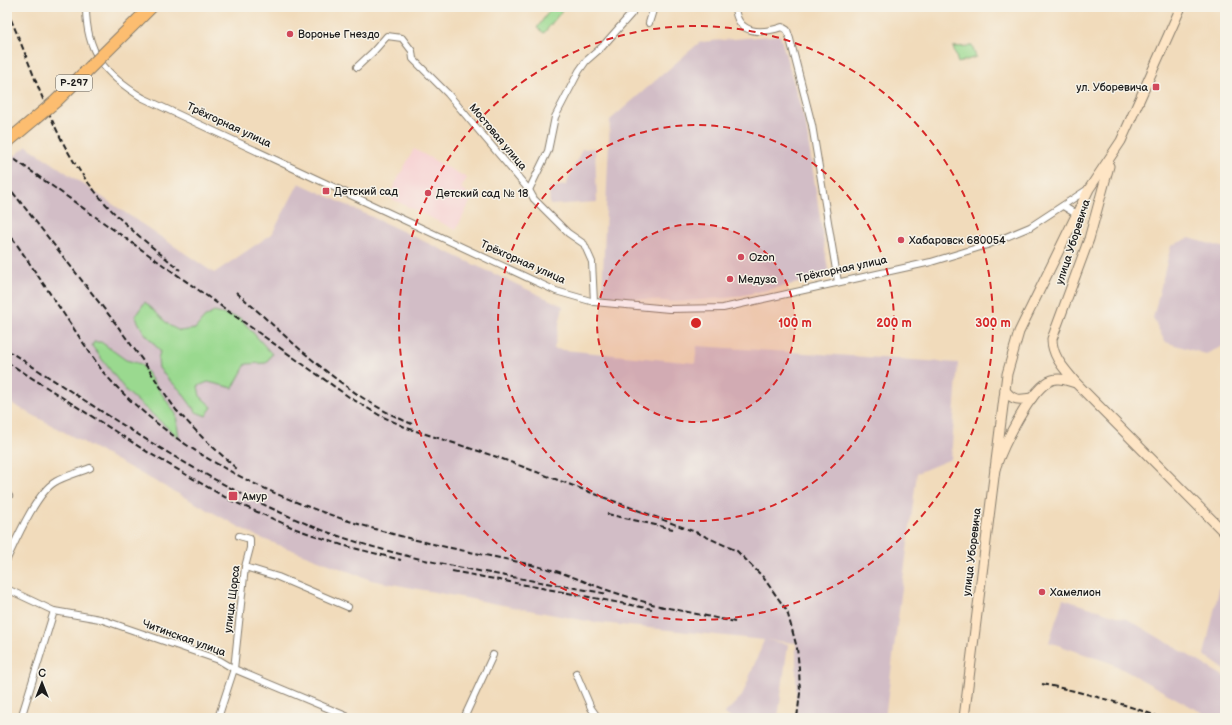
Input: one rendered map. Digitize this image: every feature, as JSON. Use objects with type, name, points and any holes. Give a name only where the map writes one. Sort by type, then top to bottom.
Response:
[{"type":"highway","name":"Р-297","points":[[7,142],[56,101],[151,7]]},
{"type":"main road","points":[[1115,152],[1181,7]]},
{"type":"main road","name":"улица Уборевича","points":[[964,718],[1005,390],[1012,353],[1019,332],[1076,214],[1089,189],[1115,152]]},
{"type":"main road","name":"улица Уборевича","points":[[1076,383],[1056,358],[1052,349],[1052,339],[1089,239],[1104,182],[1115,152]]},
{"type":"main road","name":"улица Уборевича","points":[[995,469],[999,456],[1023,410],[1044,385],[1052,380],[1062,378],[1076,383]]},
{"type":"main road","points":[[1076,383],[1225,533]]},
{"type":"main road","points":[[1005,390],[1009,397],[1018,400],[1032,398]]},
{"type":"street","name":"Трёхгорная улица","points":[[86,7],[88,31],[95,54],[105,69],[120,84],[143,98],[556,291],[594,302],[669,309],[722,308],[931,262],[987,245],[1030,227],[1089,189]]},
{"type":"street","points":[[649,23],[654,7]]},
{"type":"street","points":[[735,7],[736,18],[741,25],[748,29],[760,32],[782,28],[787,30],[812,124],[838,282]]},
{"type":"street","points":[[529,190],[548,151],[555,117],[579,71],[586,61],[602,47],[632,13]]},
{"type":"street","name":"Мостовая улица","points":[[356,68],[387,36],[402,38],[412,51],[413,59],[448,94],[529,190],[534,199],[568,233],[584,244],[592,262],[594,302]]},
{"type":"street","points":[[1063,206],[1076,214]]},
{"type":"street","points":[[7,559],[24,524],[45,491],[54,483],[90,468]]},
{"type":"street","name":"улица Щорса","points":[[218,718],[234,669],[245,567],[250,548],[250,539],[239,536]]},
{"type":"street","points":[[245,567],[278,577],[348,608]]},
{"type":"street","name":"Читинская улица","points":[[7,589],[54,611],[100,618],[219,660],[234,669],[350,718]]},
{"type":"street","points":[[21,718],[54,611]]},
{"type":"street","points":[[464,718],[493,655]]},
{"type":"street","points":[[576,674],[588,702],[598,718]]},
{"type":"shaded area","points":[[780,35],[806,126],[829,276],[735,297],[675,302],[602,295],[610,120],[700,42]]},
{"type":"shaded area","points":[[27,146],[214,273],[272,234],[299,183],[563,306],[554,349],[695,363],[697,346],[958,363],[951,459],[917,473],[885,718],[796,718],[796,643],[766,640],[788,644],[778,718],[731,718],[724,714],[742,696],[764,640],[592,622],[371,580],[258,537],[7,401],[7,162]]},
{"type":"shaded area","points":[[595,148],[597,202],[550,205],[549,188],[566,185],[582,149]]},
{"type":"shaded area","name":"Детский сад № 18","points":[[414,149],[467,178],[461,188],[472,198],[456,230],[388,197]]},
{"type":"shaded area","points":[[1189,238],[1225,248],[1225,345],[1206,354],[1165,342],[1153,318],[1171,246]]},
{"type":"shaded area","points":[[1225,577],[1225,670],[1204,655],[1221,581]]},
{"type":"shaded area","points":[[1063,599],[1129,620],[1225,677],[1225,718],[1212,718],[1111,663],[1049,642]]},
{"type":"green space","points":[[552,7],[565,7],[544,33],[537,28]]},
{"type":"green space","points":[[972,46],[976,57],[958,63],[953,47]]},
{"type":"green space","points":[[145,302],[170,326],[180,331],[195,329],[204,318],[214,312],[240,318],[272,354],[266,363],[246,364],[233,388],[208,382],[198,386],[200,396],[212,407],[206,416],[196,412],[180,390],[159,368],[158,360],[160,351],[143,331],[135,316]]},
{"type":"green space","points":[[94,342],[101,342],[126,360],[141,364],[176,414],[179,438],[126,391],[92,346]]},
{"type":"railway","points":[[7,11],[45,104],[66,149],[79,170],[113,212],[180,270]]},
{"type":"railway","points":[[7,154],[349,397],[379,415],[407,428],[497,457],[698,533],[737,551],[763,577],[787,611],[797,648],[799,668],[800,693],[797,718]]},
{"type":"railway","points":[[7,185],[116,324],[176,410],[203,438],[238,470]]},
{"type":"railway","points":[[7,230],[103,372],[136,406],[173,435],[212,461],[254,484],[298,503],[342,519],[388,533],[433,544],[548,569],[663,607]]},
{"type":"railway","points":[[236,292],[297,347],[341,382],[363,398],[412,424]]},
{"type":"railway","points":[[7,350],[150,442],[187,464],[261,504],[300,521],[336,535],[412,557],[452,566],[608,594]]},
{"type":"railway","points":[[7,362],[149,453],[230,500],[296,529],[342,545],[401,560]]},
{"type":"railway","points":[[607,514],[673,529]]},
{"type":"railway","points":[[452,571],[652,609]]},
{"type":"railway","points":[[659,606],[735,622]]},
{"type":"railway","points":[[1042,684],[1102,698],[1162,718]]},
{"type":"place","name":"Воронье Гнездо","points":[[290,34]]},
{"type":"place","name":"ул. Уборевича","points":[[1156,87]]},
{"type":"place","name":"Детский сад","points":[[326,191]]},
{"type":"place","name":"Детский сад № 18","points":[[428,193]]},
{"type":"place","name":"Хабаровск 680054","points":[[901,240]]},
{"type":"place","name":"Ozon","points":[[741,257]]},
{"type":"place","name":"Медуза","points":[[730,279]]},
{"type":"place","name":"Амур","points":[[233,496]]},
{"type":"place","name":"Хамелион","points":[[1042,592]]}]
